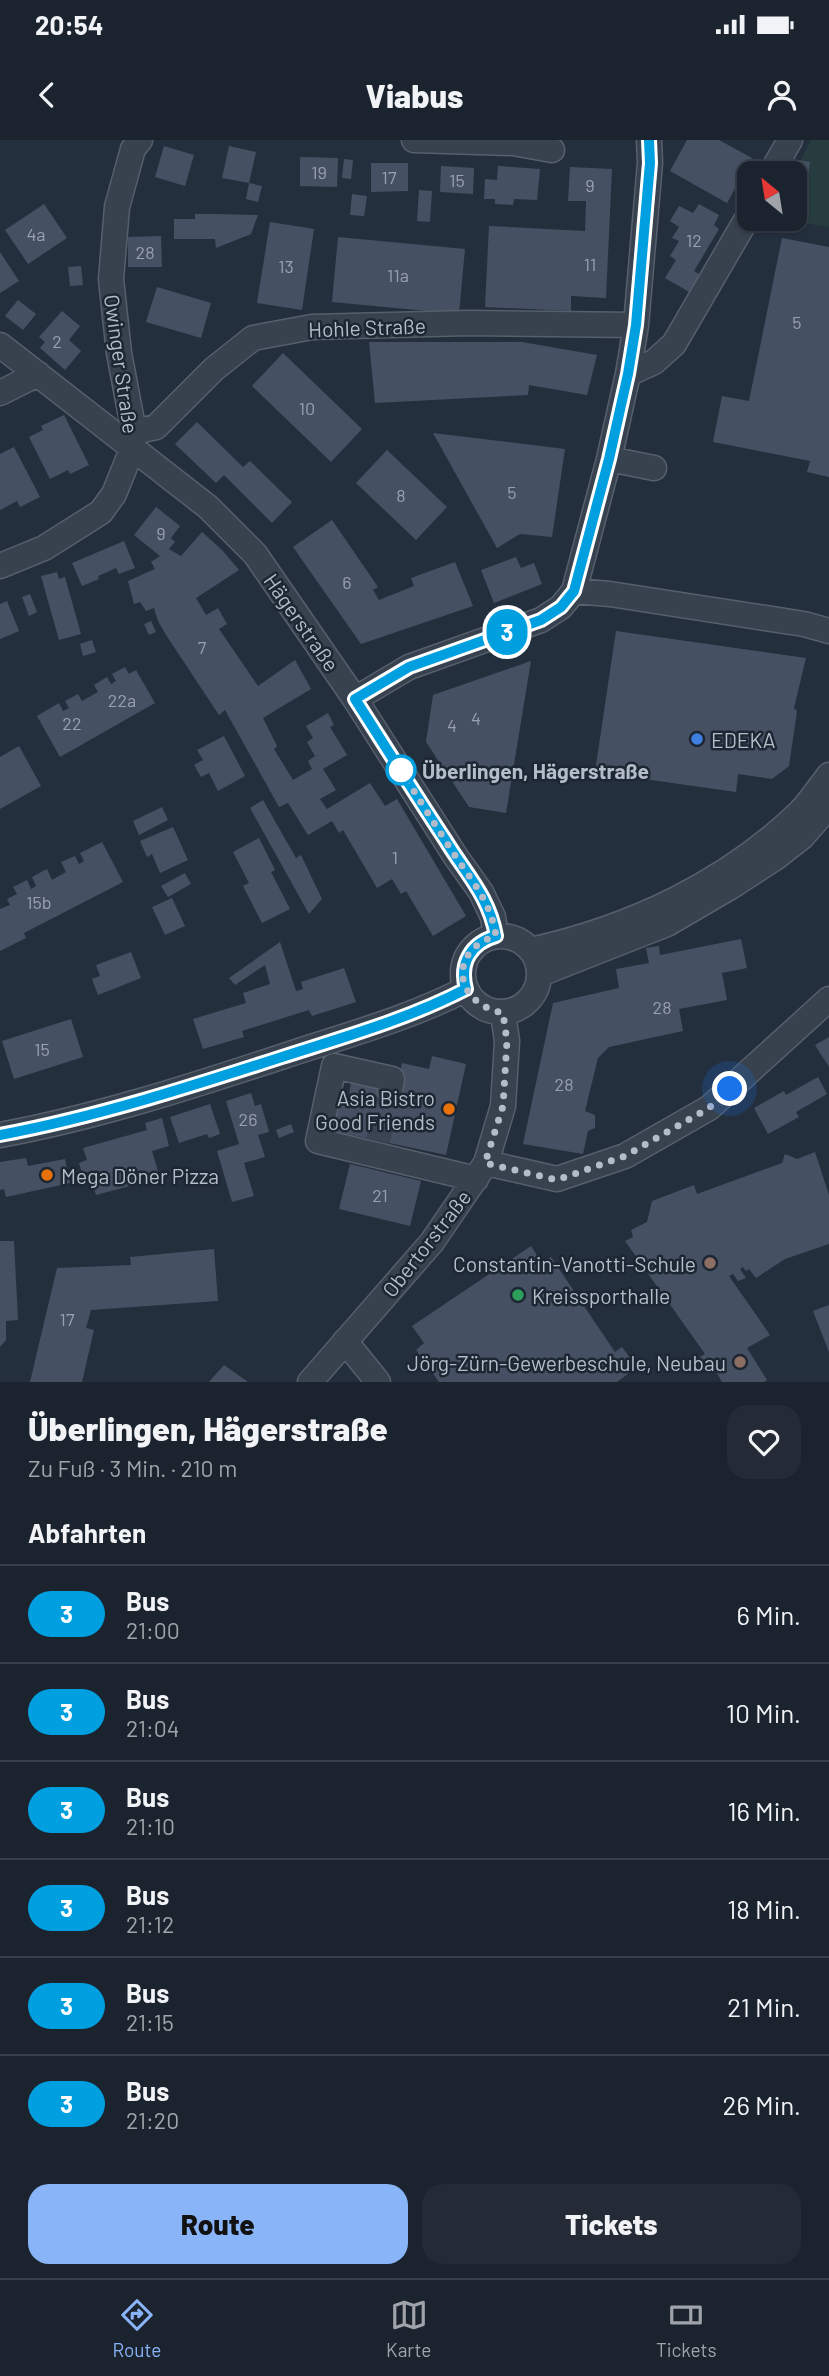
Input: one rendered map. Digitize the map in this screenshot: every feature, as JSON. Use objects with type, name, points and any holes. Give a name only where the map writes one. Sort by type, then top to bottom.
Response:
[{"type":"street","points":[[414,140],[513,142],[552,150]]},
{"type":"street","points":[[355,699],[409,667],[541,620],[561,607],[574,591],[628,374],[636,325],[650,163],[649,140]]},
{"type":"street","points":[[778,161],[790,140]]},
{"type":"street","name":"Owinger Straße","points":[[0,566],[44,548],[101,512],[114,494],[134,440],[118,353],[111,279],[117,207],[133,143]]},
{"type":"street","points":[[628,374],[654,362],[674,344],[740,231]]},
{"type":"street","name":"Hohle Straße","points":[[134,440],[156,427],[214,369],[253,338],[312,327],[469,323],[636,325]]},
{"type":"street","name":"Hägerstraße","points":[[0,345],[134,440],[255,554],[355,699],[456,858],[481,892],[493,917],[496,936]]},
{"type":"street","points":[[0,393],[38,374]]},
{"type":"street","points":[[609,459],[654,468]]},
{"type":"street","points":[[574,591],[610,594],[776,620],[829,631]]},
{"type":"street","points":[[531,950],[611,928],[659,909],[695,890],[782,828],[800,812],[829,775]]},
{"type":"street","points":[[540,974],[667,924],[700,905],[754,872],[802,837],[829,806]]},
{"type":"street","points":[[509,936],[521,941],[531,950],[540,974],[532,997],[523,1005],[503,1013],[480,1005],[471,998],[463,978],[468,955],[485,939],[509,936]]},
{"type":"street","points":[[0,1135],[46,1126],[140,1101],[313,1046],[435,1004],[466,989]]},
{"type":"street","points":[[390,1091],[392,1079],[334,1066],[318,1141],[376,1147],[481,1171],[557,1180],[625,1156],[709,1108],[829,999]]},
{"type":"street","name":"Obertorstraße","points":[[310,1382],[432,1242],[481,1171],[503,1106],[507,1041],[503,1013]]},
{"type":"street","points":[[313,1046],[322,1084],[328,1093]]},
{"type":"street","points":[[345,1341],[378,1382]]},
{"type":"green space","points":[[811,140],[829,140],[829,227],[807,224],[807,161],[800,161]]},
{"type":"building","points":[[687,140],[719,140],[752,158],[750,161],[737,161],[737,185],[727,203],[670,171]]},
{"type":"building","points":[[164,146],[194,155],[185,186],[155,177]]},
{"type":"building","points":[[229,146],[256,152],[249,183],[222,178]]},
{"type":"building","points":[[300,157],[338,158],[337,187],[300,186]]},
{"type":"building","points":[[344,159],[353,160],[351,179],[342,178]]},
{"type":"building","points":[[807,161],[810,162],[807,182]]},
{"type":"building","points":[[371,163],[408,163],[408,191],[371,192]]},
{"type":"building","points":[[441,166],[474,168],[473,194],[440,192]]},
{"type":"building","points":[[498,166],[540,169],[537,200],[514,199],[513,205],[495,204],[495,199],[484,199],[485,179],[497,180]]},
{"type":"building","points":[[570,167],[612,169],[606,298],[571,296],[571,311],[485,307],[489,226],[585,231],[586,201],[568,201]]},
{"type":"building","points":[[249,183],[262,186],[258,202],[246,199]]},
{"type":"building","points":[[419,190],[432,191],[430,222],[417,221]]},
{"type":"building","points":[[352,194],[367,196],[364,216],[350,215]]},
{"type":"building","points":[[44,204],[67,238],[28,264],[5,230]]},
{"type":"building","points":[[699,204],[719,215],[714,225],[719,229],[694,271],[701,275],[691,293],[665,278],[676,260],[670,256],[679,241],[672,238],[679,227],[670,221],[679,206],[693,213]]},
{"type":"building","points":[[195,214],[258,215],[251,234],[216,248],[215,239],[174,239],[174,219],[195,219]]},
{"type":"building","points":[[270,222],[314,229],[302,310],[257,303]]},
{"type":"building","points":[[161,236],[162,267],[128,267],[128,237]]},
{"type":"building","points":[[338,237],[465,249],[459,314],[332,302]]},
{"type":"building","points":[[782,238],[829,247],[829,477],[807,472],[810,461],[713,442],[722,396],[749,401]]},
{"type":"building","points":[[0,252],[19,281],[0,293]]},
{"type":"building","points":[[81,266],[83,285],[70,286],[68,267]]},
{"type":"building","points":[[157,287],[211,303],[201,338],[146,322]]},
{"type":"building","points":[[18,300],[36,314],[23,330],[5,316]]},
{"type":"building","points":[[62,311],[80,326],[69,340],[81,351],[65,370],[40,348],[45,342],[39,337]]},
{"type":"building","points":[[369,342],[522,342],[597,355],[587,395],[529,385],[528,395],[375,403]]},
{"type":"building","points":[[283,353],[362,429],[331,462],[252,386]]},
{"type":"building","points":[[64,415],[89,465],[70,474],[68,470],[50,479],[29,437],[43,430],[41,426]]},
{"type":"building","points":[[197,422],[243,467],[250,461],[292,502],[272,523],[224,475],[216,483],[175,444]]},
{"type":"building","points":[[433,433],[565,449],[552,537],[520,534],[497,548]]},
{"type":"building","points":[[14,447],[40,497],[20,507],[17,501],[0,510],[0,454]]},
{"type":"building","points":[[387,450],[447,507],[416,540],[356,483]]},
{"type":"building","points":[[156,507],[180,526],[171,538],[175,542],[169,549],[181,556],[202,532],[239,570],[196,598],[206,615],[218,608],[227,624],[219,629],[258,686],[295,660],[311,689],[263,718],[277,746],[274,749],[293,780],[312,769],[308,761],[315,756],[307,742],[313,738],[306,726],[328,713],[334,725],[330,727],[347,755],[323,769],[336,790],[320,799],[327,809],[370,783],[385,806],[397,799],[466,916],[433,936],[406,891],[401,894],[392,879],[377,888],[343,830],[339,833],[332,821],[308,835],[288,803],[279,807],[225,710],[219,715],[166,635],[154,608],[146,611],[140,602],[134,604],[128,581],[155,569],[151,562],[160,556],[134,535]]},
{"type":"building","points":[[332,520],[378,587],[373,590],[379,600],[414,586],[411,578],[455,562],[473,606],[361,644],[293,547]]},
{"type":"building","points":[[124,541],[135,568],[119,574],[116,568],[82,586],[72,563]]},
{"type":"building","points":[[516,557],[521,568],[534,563],[542,584],[494,603],[481,570]]},
{"type":"building","points":[[57,572],[59,579],[65,577],[81,634],[59,640],[41,576]]},
{"type":"building","points":[[30,594],[37,612],[29,616],[22,597]]},
{"type":"building","points":[[7,601],[19,631],[0,639],[0,604]]},
{"type":"building","points":[[151,621],[156,632],[149,635],[144,624]]},
{"type":"building","name":"EDEKA","points":[[616,631],[806,658],[794,708],[797,711],[789,766],[772,779],[738,774],[736,792],[595,772]]},
{"type":"building","points":[[92,640],[96,652],[83,656],[80,644]]},
{"type":"building","points":[[531,661],[506,813],[469,807],[426,742],[433,695]]},
{"type":"building","points":[[125,667],[129,674],[136,670],[155,703],[60,757],[37,716],[59,703],[63,711],[69,708],[65,701],[78,694],[82,701],[98,692],[94,685],[107,677],[111,684],[116,681],[112,674]]},
{"type":"building","points":[[224,736],[245,776],[218,791],[209,773],[201,777],[194,765],[203,760],[197,750]]},
{"type":"building","points":[[19,746],[41,786],[0,809],[0,757]]},
{"type":"building","points":[[263,800],[296,858],[301,855],[322,899],[309,914],[250,808]]},
{"type":"building","points":[[162,807],[168,820],[139,835],[133,821]]},
{"type":"building","points":[[173,827],[188,860],[160,873],[152,854],[147,857],[140,841]]},
{"type":"building","points":[[259,838],[275,870],[271,872],[290,909],[262,923],[243,886],[249,883],[233,852]]},
{"type":"building","points":[[102,842],[123,882],[24,933],[26,938],[0,951],[0,909],[10,905],[7,899],[17,894],[13,887],[27,880],[31,889],[36,886],[32,877],[47,869],[52,880],[66,872],[61,862],[75,856],[79,864],[84,861],[80,853]]},
{"type":"building","points":[[185,873],[191,884],[168,897],[161,886]]},
{"type":"building","points":[[172,898],[185,926],[165,935],[152,907]]},
{"type":"building","points":[[741,939],[747,968],[722,973],[727,1000],[679,1009],[683,1031],[609,1047],[598,1058],[585,1111],[595,1115],[595,1128],[588,1131],[583,1154],[523,1144],[553,1003],[619,988],[616,969],[649,963],[646,948],[659,946],[660,955]]},
{"type":"building","points":[[280,942],[296,991],[303,989],[301,982],[344,968],[356,1002],[312,1016],[309,1010],[242,1031],[244,1037],[203,1049],[193,1019],[246,1003],[243,993],[270,984],[265,965],[235,985],[229,978]]},
{"type":"building","points":[[131,952],[141,978],[98,995],[92,979],[100,976],[96,965]]},
{"type":"building","points":[[71,1019],[83,1057],[14,1079],[2,1041]]},
{"type":"building","points":[[829,1037],[829,1067],[815,1045]]},
{"type":"building","points":[[432,1056],[466,1064],[446,1155],[333,1131],[336,1116],[331,1115],[336,1093],[349,1096],[351,1082],[396,1092],[402,1063],[429,1069]]},
{"type":"building","points":[[818,1077],[827,1094],[796,1112],[799,1117],[768,1134],[754,1108],[784,1091],[786,1095]]},
{"type":"building","points":[[251,1093],[255,1106],[261,1104],[269,1132],[258,1135],[265,1157],[244,1163],[254,1196],[232,1202],[217,1151],[239,1144],[226,1101]]},
{"type":"building","points":[[210,1104],[220,1134],[209,1138],[207,1134],[179,1143],[170,1117]]},
{"type":"building","points":[[162,1118],[169,1146],[152,1151],[160,1178],[96,1195],[89,1172],[82,1173],[79,1163],[87,1160],[83,1148],[147,1130],[145,1123]]},
{"type":"building","points":[[291,1124],[294,1132],[279,1138],[276,1130]]},
{"type":"building","name":"Constantin-Vanotti-Schule","points":[[815,1152],[829,1195],[829,1244],[785,1259],[756,1278],[749,1269],[746,1271],[743,1267],[740,1269],[746,1278],[738,1281],[733,1274],[729,1276],[770,1335],[747,1348],[767,1380],[722,1382],[714,1368],[707,1373],[698,1358],[705,1354],[625,1241],[633,1237],[631,1230],[647,1222],[652,1201],[694,1185],[697,1194],[782,1163],[785,1154],[797,1159]]},
{"type":"building","points":[[26,1158],[28,1166],[65,1159],[70,1183],[6,1197],[4,1189],[0,1190],[0,1162]]},
{"type":"building","points":[[350,1164],[421,1181],[410,1226],[339,1209]]},
{"type":"building","points":[[0,1241],[14,1241],[18,1320],[6,1321],[6,1340],[0,1347]]},
{"type":"building","name":"Kreissporthalle","points":[[531,1246],[542,1263],[551,1257],[615,1352],[622,1347],[637,1367],[617,1382],[439,1382],[416,1350],[424,1343],[412,1326]]},
{"type":"building","points":[[214,1249],[218,1301],[91,1310],[86,1328],[94,1330],[82,1382],[30,1382],[57,1268],[131,1265],[130,1257]]},
{"type":"building","points":[[829,1305],[829,1352],[813,1311]]},
{"type":"building","points":[[224,1365],[248,1382],[209,1382]]},
{"type":"tunnel","points":[[378,1141],[390,1091]]},
{"type":"bus line","name":"3","points":[[0,1135],[46,1126],[140,1101],[245,1069],[372,1027],[435,1004],[466,989],[463,978],[468,955],[485,939],[496,936],[493,917],[481,892],[456,858],[355,699],[385,680],[432,657],[541,620],[561,607],[574,591],[628,374],[636,325],[650,163],[649,140]]},
{"type":"place","name":"EDEKA","points":[[697,739]]},
{"type":"place","name":"Überlingen, Hägerstraße","points":[[401,770]]},
{"type":"place","name":"Asia Bistro Good Friends","points":[[449,1109]]},
{"type":"place","name":"Mega Döner Pizza","points":[[47,1175]]},
{"type":"place","name":"Constantin-Vanotti-Schule","points":[[710,1263]]},
{"type":"place","name":"Kreissporthalle","points":[[518,1295]]},
{"type":"place","name":"Jörg-Zürn-Gewerbeschule, Neubau","points":[[740,1362]]},
{"type":"route","points":[[401,770],[456,858],[481,892],[493,917],[496,936],[475,946],[468,955],[463,978],[471,998],[489,1010],[503,1013],[507,1041],[503,1106],[485,1163],[557,1180],[625,1156],[709,1108],[730,1089]]}]
